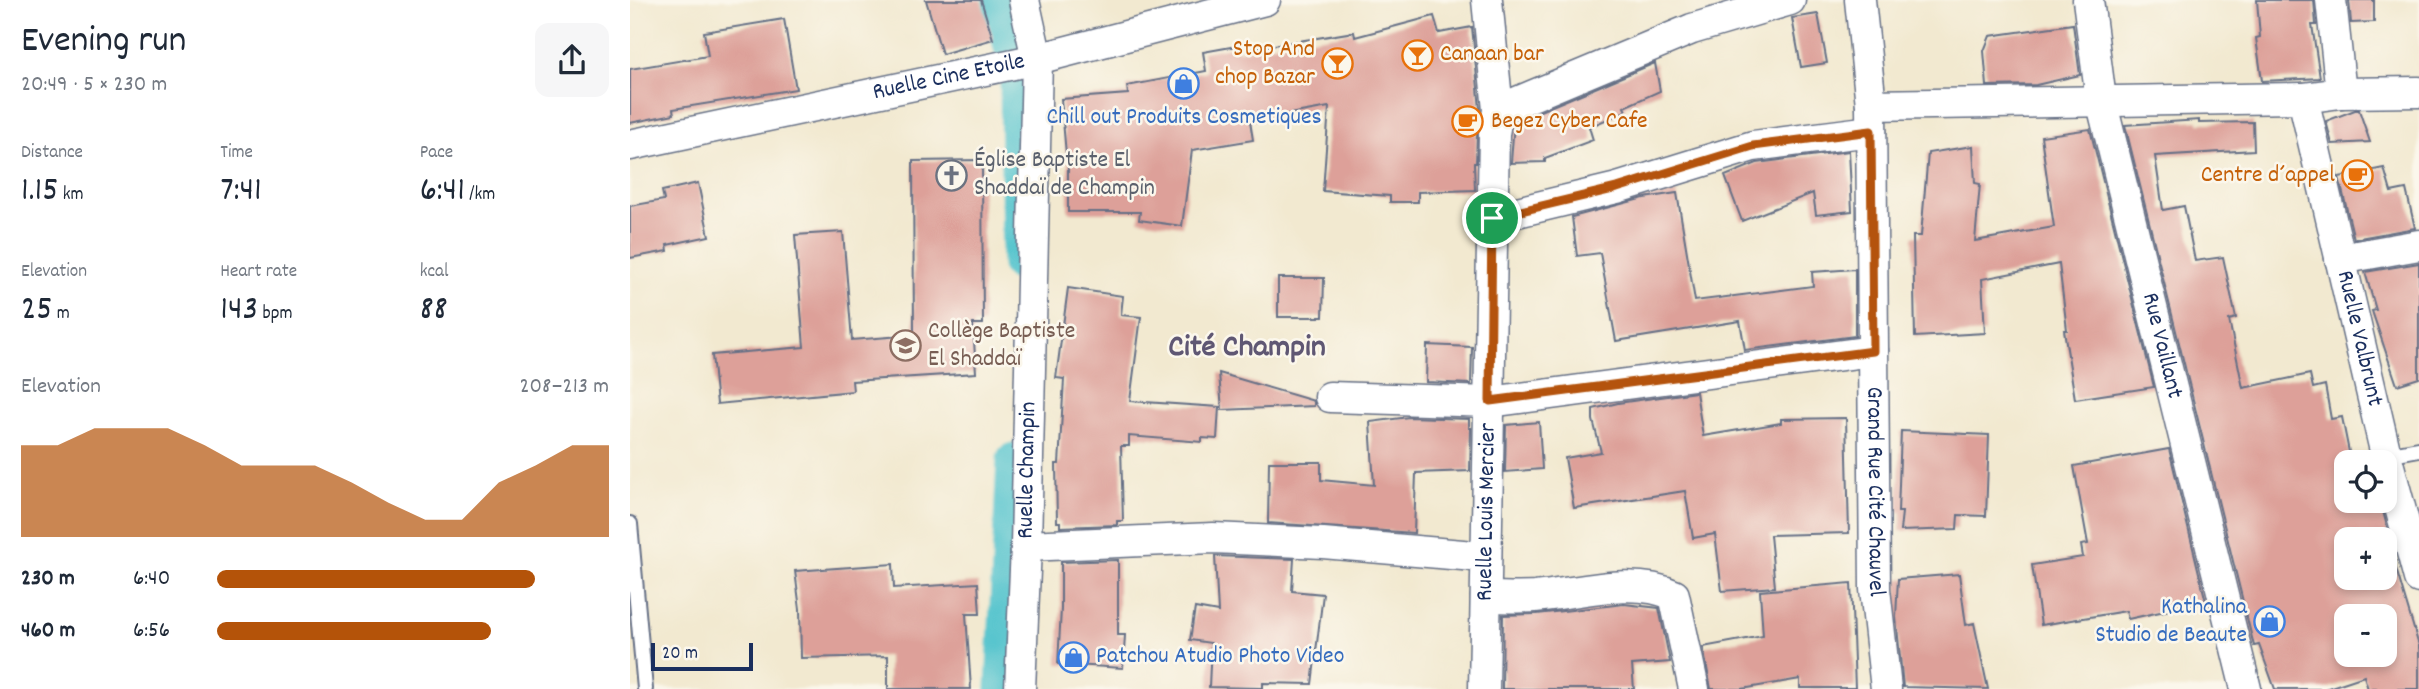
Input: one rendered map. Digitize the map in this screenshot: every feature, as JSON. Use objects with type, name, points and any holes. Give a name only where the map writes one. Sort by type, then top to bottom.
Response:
[{"type":"street","name":"Ruelle Champin","points":[[1020,689],[1026,546],[1037,59],[1024,0]]},
{"type":"street","name":"Ruelle Cine Etoile","points":[[630,145],[1037,59],[1265,0]]},
{"type":"street","name":"Ruelle Louis Mercier","points":[[1484,689],[1494,134],[1498,110],[1487,0]]},
{"type":"street","points":[[1498,110],[1692,29],[1790,0]]},
{"type":"street","name":"Grand Rue Cité Chauvel","points":[[1860,0],[1871,118],[1875,589],[1886,689]]},
{"type":"street","name":"Rue Vaillant","points":[[2088,0],[2101,100],[2246,689]]},
{"type":"street","points":[[2331,0],[2341,93]]},
{"type":"street","points":[[1492,218],[1617,188],[1753,146],[1871,118],[2101,100],[2303,98],[2341,93],[2419,92]]},
{"type":"street","name":"Ruelle Valbrunt","points":[[2303,98],[2385,450]]},
{"type":"street","points":[[2340,259],[2419,244]]},
{"type":"street","points":[[1329,397],[1490,401],[1873,351]]},
{"type":"street","name":"Ruelle Valbrunt","points":[[2397,497],[2419,578]]},
{"type":"street","points":[[1026,546],[1213,538],[1323,543],[1486,557]]},
{"type":"street","points":[[1486,597],[1532,597],[1610,587],[1661,589],[1674,595],[1694,689]]},
{"type":"lane","points":[[2397,454],[2419,449]]},
{"type":"lane","points":[[630,524],[632,573],[645,689]]},
{"type":"building","points":[[926,0],[981,0],[993,39],[942,54]]},
{"type":"building","points":[[2257,0],[2314,0],[2316,25],[2312,25],[2320,78],[2262,81],[2256,38],[2260,37]]},
{"type":"building","points":[[2349,0],[2374,0],[2374,22],[2351,23]]},
{"type":"building","points":[[1818,14],[1827,63],[1801,67],[1792,18]]},
{"type":"building","points":[[1434,16],[1439,33],[1472,27],[1480,109],[1474,163],[1475,190],[1418,192],[1418,202],[1390,202],[1390,196],[1323,191],[1329,107],[1250,121],[1253,140],[1192,150],[1182,226],[1139,220],[1140,212],[1068,212],[1068,154],[1061,99],[1128,94],[1127,86],[1206,71],[1203,52],[1237,46],[1238,51],[1354,32],[1355,37]]},
{"type":"building","points":[[784,19],[796,89],[673,109],[674,114],[630,123],[630,69],[708,56],[704,32]]},
{"type":"building","points":[[2073,24],[2080,75],[2036,85],[1987,86],[1984,51],[1990,36]]},
{"type":"building","points":[[1655,63],[1660,91],[1624,107],[1626,111],[1589,127],[1593,140],[1545,158],[1545,162],[1511,163],[1514,122]]},
{"type":"building","points":[[2359,110],[2370,142],[2332,144],[2326,121]]},
{"type":"building","points":[[2199,120],[2199,123],[2253,122],[2254,150],[2155,156],[2163,210],[2184,206],[2195,261],[2223,257],[2236,318],[2229,320],[2243,388],[2310,374],[2313,388],[2325,385],[2331,419],[2342,417],[2349,450],[2334,450],[2334,513],[2383,513],[2387,527],[2334,527],[2334,590],[2397,590],[2397,572],[2419,646],[2419,689],[2368,689],[2364,676],[2325,689],[2275,689],[2259,645],[2254,646],[2125,125]]},
{"type":"building","points":[[2090,129],[2154,387],[2075,399],[2064,330],[2067,330],[2059,264],[1982,279],[1985,333],[1915,337],[1913,236],[1921,236],[1928,153],[1973,146],[1975,183],[1980,184],[1975,241],[2054,227],[2041,136]]},
{"type":"building","points":[[1849,151],[1852,211],[1816,215],[1813,193],[1742,221],[1725,176],[1757,163]]},
{"type":"building","points":[[982,160],[983,324],[973,324],[976,373],[852,381],[853,391],[717,404],[712,355],[804,347],[795,235],[843,232],[852,340],[914,335],[913,161]]},
{"type":"building","points":[[2384,168],[2391,192],[2406,189],[2415,228],[2354,239],[2339,177]]},
{"type":"building","points":[[698,183],[709,236],[667,245],[668,251],[630,258],[630,206],[664,200],[662,191]]},
{"type":"building","points":[[1677,193],[1695,301],[1813,286],[1812,272],[1855,269],[1855,336],[1745,350],[1740,321],[1616,341],[1600,253],[1577,256],[1572,217],[1644,198]]},
{"type":"building","points":[[2419,263],[2419,378],[2397,385],[2372,311],[2376,310],[2365,272]]},
{"type":"building","points":[[1278,278],[1324,278],[1323,317],[1278,317]]},
{"type":"building","points":[[1068,288],[1123,296],[1121,315],[1141,317],[1130,401],[1219,407],[1217,439],[1202,438],[1202,442],[1129,436],[1129,446],[1121,446],[1123,521],[1117,521],[1117,525],[1060,527],[1060,522],[1057,522],[1056,464],[1059,464],[1064,379],[1056,378]]},
{"type":"building","points":[[1427,345],[1472,347],[1471,384],[1426,382]]},
{"type":"building","points":[[1219,373],[1314,401],[1314,406],[1222,410]]},
{"type":"building","points":[[1696,392],[1703,436],[1781,423],[1781,419],[1846,418],[1849,533],[1770,535],[1775,587],[1722,591],[1715,534],[1693,538],[1685,491],[1574,508],[1565,458],[1601,452],[1593,409]]},
{"type":"building","points":[[1409,417],[1469,419],[1471,428],[1470,471],[1416,473],[1414,533],[1268,523],[1269,462],[1321,462],[1321,480],[1374,485],[1370,422]]},
{"type":"building","points":[[1539,422],[1542,469],[1505,472],[1506,425]]},
{"type":"building","points":[[1901,431],[1989,435],[1986,516],[1958,515],[1957,529],[1900,531],[1902,512],[1898,512]]},
{"type":"building","points":[[2169,449],[2206,602],[2128,619],[2126,611],[2041,625],[2032,565],[2083,557],[2081,545],[2088,544],[2074,466]]},
{"type":"building","points":[[1215,556],[1294,559],[1292,591],[1323,594],[1312,684],[1263,683],[1263,688],[1209,687],[1211,643],[1190,640],[1195,608],[1218,612]]},
{"type":"building","points":[[1118,560],[1118,635],[1125,635],[1123,668],[1058,664],[1061,562]]},
{"type":"building","points":[[893,564],[894,588],[978,583],[980,614],[966,614],[971,689],[888,689],[888,656],[801,658],[800,609],[795,571]]},
{"type":"building","points":[[1959,574],[1966,625],[1974,623],[1988,689],[1903,687],[1896,617],[1898,579]]},
{"type":"building","points":[[1851,583],[1855,688],[1800,688],[1800,679],[1742,689],[1711,689],[1703,647],[1763,636],[1760,591]]},
{"type":"building","points":[[1624,604],[1659,608],[1670,662],[1632,665],[1634,689],[1502,689],[1503,615]]},
{"type":"waterway","points":[[1000,0],[1017,73],[1019,264]]},
{"type":"waterway","points":[[1003,689],[1014,460]]},
{"type":"place","name":"Canaan bar","points":[[1417,55]]},
{"type":"place","name":"Stop And chop Bazar","points":[[1338,64]]},
{"type":"place","name":"Chill out Produits Cosmetiques","points":[[1184,84]]},
{"type":"place","name":"Begez Cyber Cafe","points":[[1468,122]]},
{"type":"place","name":"Église Baptiste El Shaddaï de Champin","points":[[951,175]]},
{"type":"place","name":"Centre d´appel","points":[[2358,176]]},
{"type":"place","name":"Collège Baptiste El Shaddaï","points":[[905,346]]},
{"type":"place","name":"Kathalina Studio de Beaute","points":[[2270,622]]},
{"type":"place","name":"Patchou Atudio Photo Video","points":[[1073,657]]},
{"type":"district","name":"Cité Champin","points":[[1247,349]]},
{"type":"route","points":[[1871,131],[1873,351],[1490,401],[1492,218],[1617,188],[1753,146],[1871,131]]}]
